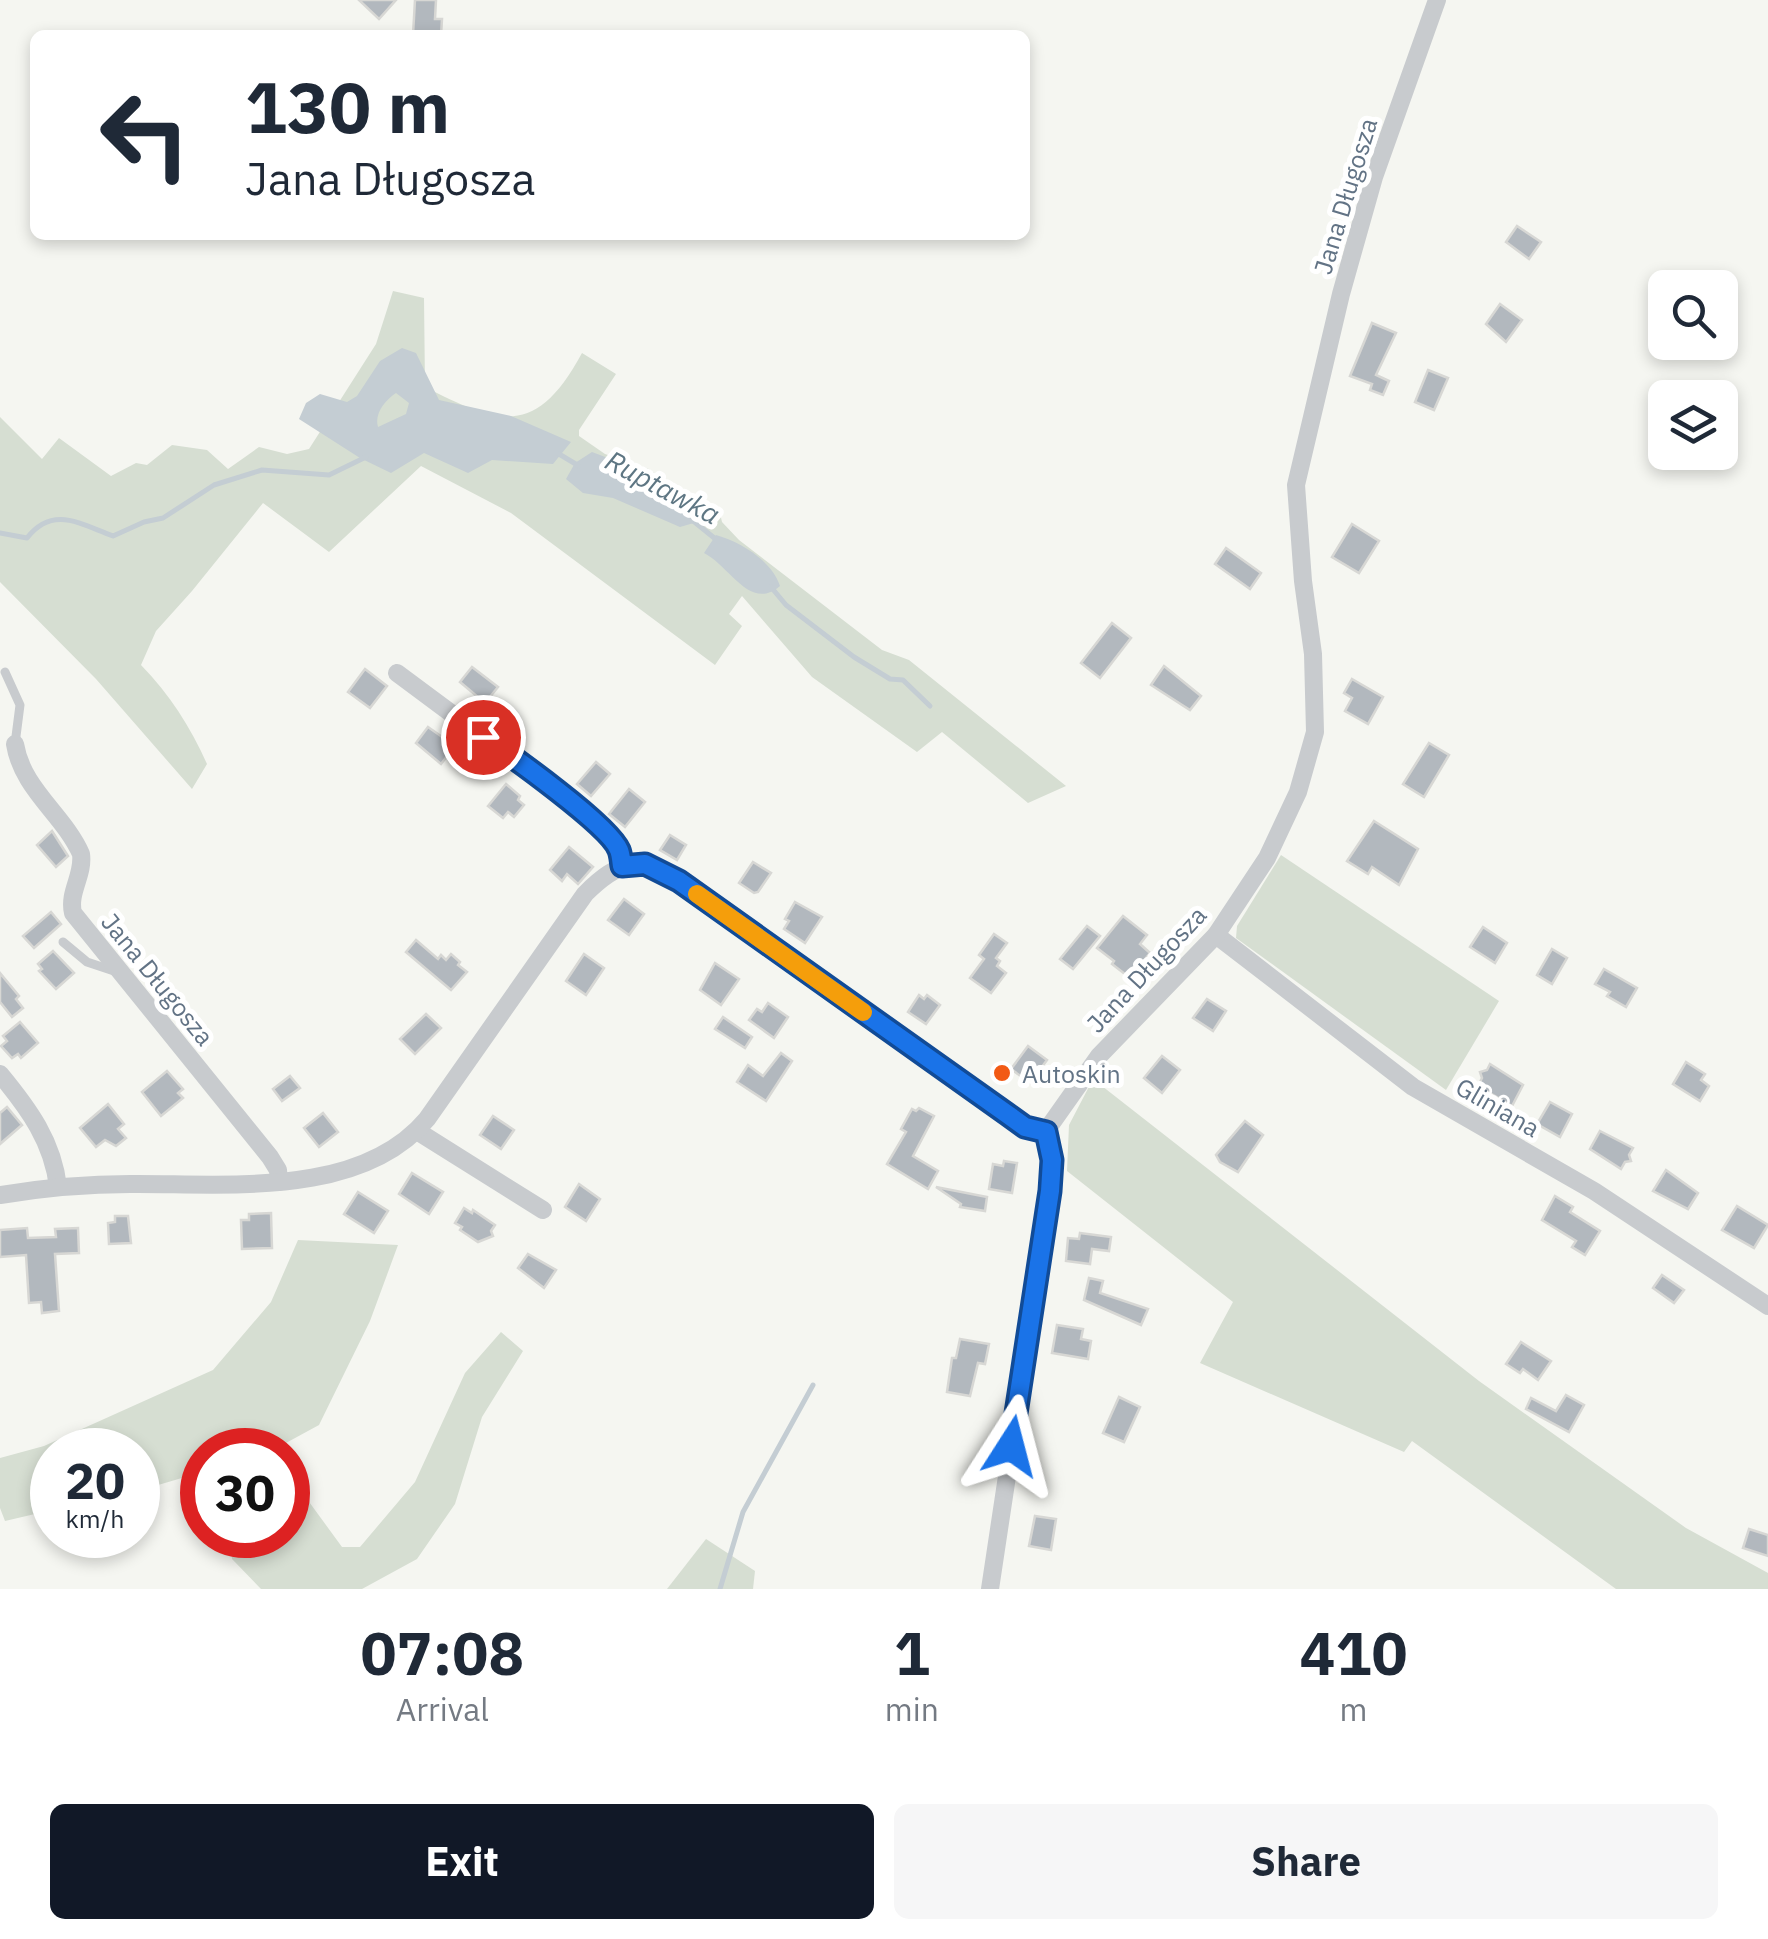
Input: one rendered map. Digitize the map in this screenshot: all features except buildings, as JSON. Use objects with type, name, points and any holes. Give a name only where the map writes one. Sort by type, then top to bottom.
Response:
[{"type":"street","name":"Jana Długosza","points":[[1046,1132],[1099,1056],[1216,936],[1278,840],[1298,792],[1315,732],[1313,654],[1296,485],[1374,177],[1437,0]]},
{"type":"street","points":[[397,673],[569,800],[618,847],[622,866]]},
{"type":"street","name":"Jana Długosza","points":[[15,744],[35,790],[81,854],[81,872],[72,895],[73,913],[270,1157],[278,1170],[279,1182]]},
{"type":"street","points":[[0,1195],[58,1187],[279,1182],[354,1167],[380,1156],[417,1131],[568,915],[598,881],[622,866],[645,864],[679,881],[1025,1127],[1046,1132],[1052,1160],[1050,1191],[990,1589]]},
{"type":"street","name":"Gliniana","points":[[1216,936],[1413,1087],[1594,1192],[1768,1306]]},
{"type":"street","points":[[0,1074],[47,1138],[56,1164],[58,1187]]},
{"type":"street","points":[[417,1131],[543,1210]]},
{"type":"lane","points":[[5,672],[20,705],[15,744]]},
{"type":"lane","points":[[63,942],[87,962],[120,972]]},
{"type":"shaded area","points":[[393,291],[424,298],[425,387],[475,410],[514,416],[532,411],[549,400],[582,353],[616,374],[579,430],[579,436],[605,454],[649,469],[680,492],[719,509],[722,522],[739,540],[882,650],[909,660],[1066,786],[1028,803],[942,732],[917,752],[812,677],[742,596],[729,614],[742,626],[715,665],[511,513],[421,466],[329,552],[263,503],[156,631],[141,665],[178,711],[207,764],[192,789],[96,679],[0,582],[0,417],[42,459],[59,438],[111,476],[136,463],[147,465],[172,445],[207,450],[228,469],[259,447],[287,454],[309,449],[376,344]]},
{"type":"shaded area","points":[[1281,855],[1499,1001],[1446,1090],[1236,938],[1237,926]]},
{"type":"shaded area","points":[[1093,1079],[1479,1381],[1686,1528],[1768,1573],[1768,1589],[1616,1589],[1412,1441],[1404,1452],[1200,1363],[1233,1302],[1067,1171],[1069,1125]]},
{"type":"shaded area","points":[[298,1240],[398,1245],[370,1321],[319,1425],[310,1430],[180,1428],[180,1479],[160,1484],[160,1428],[84,1428],[213,1370],[271,1302]]},
{"type":"shaded area","points":[[501,1332],[523,1351],[482,1417],[455,1504],[417,1559],[362,1589],[261,1589],[232,1559],[310,1558],[310,1503],[342,1547],[360,1547],[415,1482],[465,1373]]},
{"type":"shaded area","points":[[30,1450],[30,1515],[5,1521],[0,1508],[0,1458]]},
{"type":"shaded area","points":[[706,1539],[755,1571],[753,1589],[667,1589]]},
{"type":"water","points":[[402,348],[416,353],[439,400],[511,416],[571,442],[553,464],[492,460],[468,473],[424,453],[391,473],[299,419],[306,403],[320,394],[347,402],[357,396],[380,361]],"holes":[[[396,393],[409,403],[406,414],[378,427],[379,412],[392,396]]]},
{"type":"water","points":[[592,452],[645,472],[698,506],[704,520],[680,527],[613,498],[583,493],[566,479],[575,463]]},
{"type":"water","points":[[716,535],[754,554],[770,568],[780,586],[759,594],[740,584],[704,553]]},
{"type":"waterway","name":"Ruptawka","points":[[559,454],[579,466]]},
{"type":"waterway","name":"Ruptawka","points":[[0,533],[27,538],[47,522],[67,520],[113,536],[163,518],[214,485],[262,470],[329,475],[366,457]]},
{"type":"waterway","name":"Ruptawka","points":[[692,520],[718,541]]},
{"type":"waterway","name":"Ruptawka","points":[[771,587],[786,605],[854,657],[890,679],[903,680],[930,706]]},
{"type":"waterway","points":[[720,1589],[743,1512],[813,1385]]},
{"type":"slow traffic","points":[[697,894],[863,1012]]},
{"type":"place","name":"Autoskin","points":[[1002,1073]]},
{"type":"route","points":[[483,737],[569,800],[618,847],[622,866],[645,864],[679,881],[1025,1127],[1046,1132],[1052,1160],[1050,1191],[1011,1446]]}]
